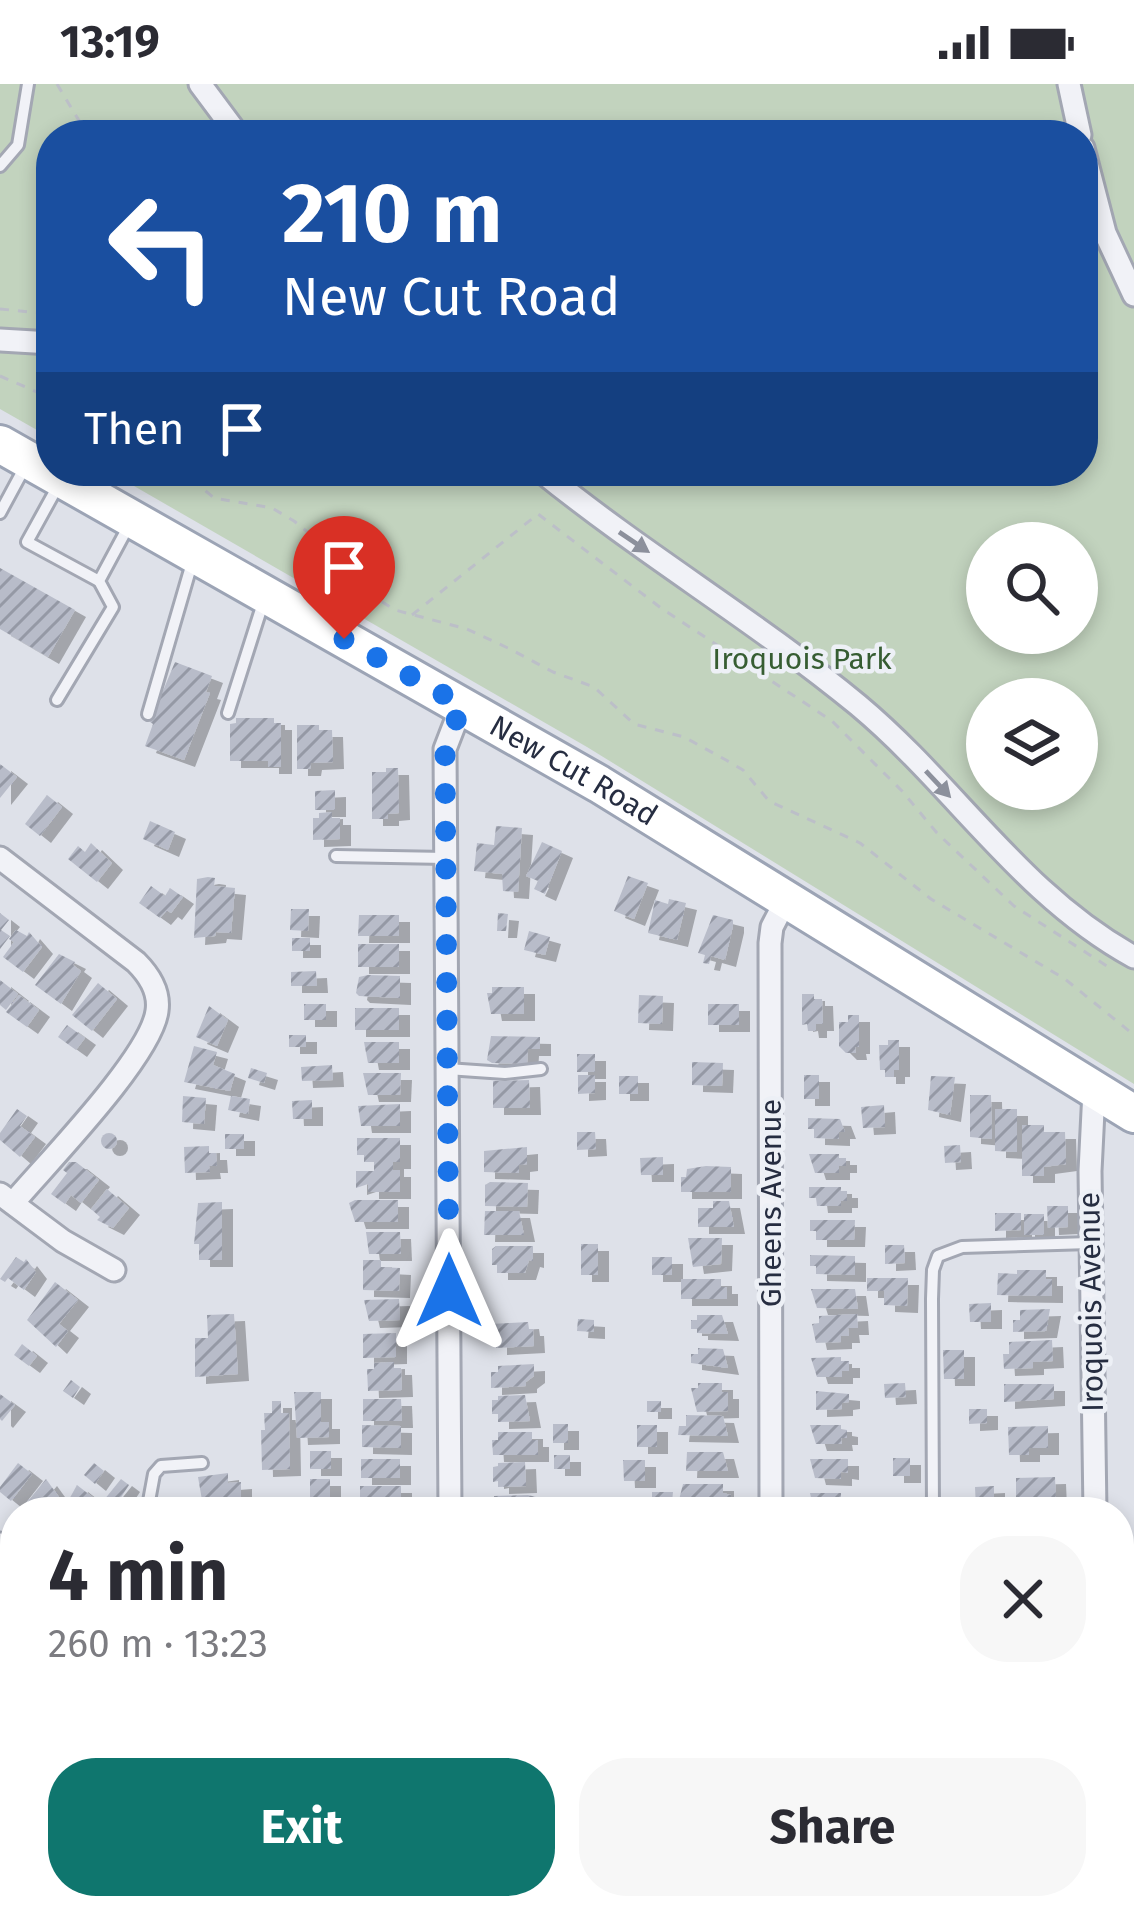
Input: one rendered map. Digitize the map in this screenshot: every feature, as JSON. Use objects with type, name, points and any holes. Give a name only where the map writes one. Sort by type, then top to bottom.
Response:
[{"type":"main road","name":"New Cut Road","points":[[74,486],[462,705],[787,898],[1134,1114]]},
{"type":"street","points":[[200,84],[227,120]]},
{"type":"street","points":[[1069,84],[1077,120]]},
{"type":"street","points":[[1098,205],[1134,295]]},
{"type":"street","points":[[0,340],[36,342]]},
{"type":"street","points":[[559,486],[856,703],[1048,899],[1125,964]]},
{"type":"street","points":[[450,1497],[445,749],[462,705]]},
{"type":"street","points":[[0,857],[136,962],[155,989],[157,1004],[148,1037],[132,1061],[6,1198],[63,1241],[114,1270]]},
{"type":"street","name":"Gheens Avenue","points":[[771,1497],[770,943],[772,927],[787,898]]},
{"type":"street","name":"Iroquois Avenue","points":[[1094,1091],[1090,1243],[1095,1497]]},
{"type":"lane","points":[[0,166],[18,145],[28,84]]},
{"type":"lane","points":[[0,513],[15,453]]},
{"type":"lane","points":[[58,486],[28,542],[98,581],[113,608],[58,700]]},
{"type":"lane","points":[[98,581],[132,519]]},
{"type":"lane","points":[[148,714],[194,554]]},
{"type":"lane","points":[[228,713],[266,594]]},
{"type":"lane","points":[[336,856],[446,857]]},
{"type":"lane","points":[[447,1070],[505,1073],[541,1069]]},
{"type":"lane","points":[[933,1497],[932,1299],[938,1256],[962,1247],[1090,1243]]},
{"type":"lane","points":[[150,1497],[160,1466],[202,1463]]},
{"type":"path","points":[[57,84],[79,120]]},
{"type":"path","points":[[0,309],[36,313]]},
{"type":"path","points":[[0,376],[36,392]]},
{"type":"path","points":[[200,486],[214,498],[283,514],[338,558],[363,590],[410,616],[467,629],[594,687],[634,724],[684,736],[726,760],[770,801],[860,843],[931,899],[1065,980],[1134,1035]]},
{"type":"path","points":[[410,616],[538,514],[643,595],[832,721],[953,850],[1014,906],[1125,964]]},
{"type":"green space","name":"Iroquois Park","points":[[0,84],[1134,84],[1134,1084],[587,747],[134,486],[1098,486],[1098,120],[36,120],[36,429],[0,409]]},
{"type":"building","points":[[0,568],[75,610],[48,657],[0,629]]},
{"type":"building","points":[[175,662],[212,676],[184,760],[145,746]]},
{"type":"building","points":[[236,718],[274,718],[274,723],[281,723],[281,767],[268,767],[268,761],[230,761],[230,724]]},
{"type":"building","points":[[297,725],[332,730],[333,762],[297,769]]},
{"type":"building","points":[[0,764],[17,777],[0,798]]},
{"type":"building","points":[[386,768],[398,768],[399,813],[372,819],[372,772],[386,772]]},
{"type":"building","points":[[335,790],[335,810],[315,810],[315,791]]},
{"type":"building","points":[[47,795],[62,807],[40,836],[25,824]]},
{"type":"building","points":[[332,812],[332,818],[340,818],[340,839],[313,840],[313,818]]},
{"type":"building","points":[[150,821],[175,832],[168,850],[143,839]]},
{"type":"building","points":[[496,826],[522,828],[518,892],[503,891],[502,874],[474,871],[477,843],[494,845]]},
{"type":"building","points":[[542,842],[562,851],[545,894],[534,889],[538,881],[526,876]]},
{"type":"building","points":[[91,843],[112,863],[97,882],[68,859],[78,846],[85,852]]},
{"type":"building","points":[[628,876],[648,883],[634,919],[614,911]]},
{"type":"building","points":[[215,878],[214,886],[235,888],[231,933],[194,938],[197,879]]},
{"type":"building","points":[[151,886],[165,896],[170,888],[183,897],[171,913],[167,910],[160,918],[139,903]]},
{"type":"building","points":[[669,899],[686,903],[677,940],[648,933],[655,900],[668,904]]},
{"type":"building","points":[[291,909],[309,909],[308,931],[290,930]]},
{"type":"building","points":[[0,913],[9,920],[1,930],[10,936],[0,949]]},
{"type":"building","points":[[498,913],[508,914],[506,931],[497,931]]},
{"type":"building","points":[[359,915],[399,915],[399,936],[358,936]]},
{"type":"building","points":[[713,915],[733,920],[733,926],[725,960],[711,956],[709,964],[698,953]]},
{"type":"building","points":[[16,930],[27,936],[29,932],[42,947],[23,972],[3,957]]},
{"type":"building","points":[[529,931],[550,937],[545,955],[524,950]]},
{"type":"building","points":[[292,938],[310,938],[310,951],[292,951]]},
{"type":"building","points":[[358,944],[399,944],[399,967],[358,967]]},
{"type":"building","points":[[59,954],[81,971],[61,1004],[35,985]]},
{"type":"building","points":[[316,971],[317,986],[291,986],[291,972]]},
{"type":"building","points":[[400,976],[400,998],[359,996],[359,977]]},
{"type":"building","points":[[0,980],[18,994],[6,1010],[0,1005]]},
{"type":"building","points":[[98,983],[117,999],[92,1031],[72,1015]]},
{"type":"building","points":[[492,987],[524,987],[524,1014],[491,1014],[487,993],[492,993]]},
{"type":"building","points":[[802,994],[822,999],[823,1024],[816,1024],[816,1031],[802,1025]]},
{"type":"building","points":[[19,995],[39,1010],[27,1027],[6,1012]]},
{"type":"building","points":[[639,995],[663,996],[662,1024],[638,1023]]},
{"type":"building","points":[[304,1004],[326,1004],[326,1020],[304,1020]]},
{"type":"building","points":[[708,1004],[739,1004],[739,1025],[708,1025]]},
{"type":"building","points":[[209,1006],[228,1020],[217,1046],[196,1037]]},
{"type":"building","points":[[355,1008],[399,1008],[399,1030],[355,1030]]},
{"type":"building","points":[[848,1015],[859,1015],[856,1053],[846,1053],[839,1046],[839,1022],[848,1022]]},
{"type":"building","points":[[67,1025],[85,1038],[76,1050],[58,1037]]},
{"type":"building","points":[[289,1035],[306,1035],[306,1047],[289,1047]]},
{"type":"building","points":[[491,1036],[540,1037],[540,1049],[528,1049],[527,1064],[492,1063],[487,1060]]},
{"type":"building","points":[[888,1040],[899,1040],[899,1070],[894,1070],[894,1077],[885,1077],[885,1070],[880,1070],[879,1045],[888,1045]]},
{"type":"building","points":[[364,1042],[399,1042],[399,1063],[368,1063]]},
{"type":"building","points":[[194,1046],[217,1052],[213,1065],[235,1074],[230,1091],[184,1082]]},
{"type":"building","points":[[577,1054],[595,1054],[595,1072],[577,1072]]},
{"type":"building","points":[[692,1062],[723,1063],[722,1086],[692,1085]]},
{"type":"building","points":[[332,1065],[333,1080],[302,1081],[301,1067]]},
{"type":"building","points":[[251,1068],[267,1073],[264,1083],[248,1078]]},
{"type":"building","points":[[363,1073],[401,1073],[400,1095],[368,1095]]},
{"type":"building","points":[[578,1075],[595,1075],[595,1093],[578,1094]]},
{"type":"building","points":[[804,1075],[819,1075],[819,1099],[804,1099]]},
{"type":"building","points":[[619,1076],[638,1076],[638,1094],[619,1094]]},
{"type":"building","points":[[931,1076],[955,1077],[950,1115],[928,1110]]},
{"type":"building","points":[[529,1080],[530,1108],[493,1108],[493,1081]]},
{"type":"building","points":[[970,1095],[991,1095],[992,1139],[970,1137]]},
{"type":"building","points":[[183,1096],[206,1098],[204,1124],[182,1122]]},
{"type":"building","points":[[231,1096],[250,1099],[248,1114],[228,1110]]},
{"type":"building","points":[[312,1100],[312,1119],[293,1119],[292,1101]]},
{"type":"building","points":[[400,1104],[400,1126],[361,1126],[358,1106]]},
{"type":"building","points":[[884,1105],[885,1127],[863,1128],[861,1107]]},
{"type":"building","points":[[17,1109],[27,1116],[20,1126],[35,1137],[20,1157],[0,1140]]},
{"type":"building","points":[[995,1109],[1017,1109],[1017,1152],[995,1151]]},
{"type":"building","points":[[808,1118],[840,1119],[845,1132],[839,1132],[839,1139],[814,1138]]},
{"type":"building","points":[[1022,1125],[1065,1132],[1066,1164],[1044,1167],[1044,1176],[1022,1176]]},
{"type":"building","points":[[577,1132],[595,1132],[596,1149],[577,1150]]},
{"type":"building","points":[[109,1133],[117,1141],[109,1149],[101,1141]]},
{"type":"building","points":[[225,1134],[244,1134],[244,1149],[225,1149]]},
{"type":"building","points":[[357,1138],[400,1138],[400,1162],[393,1162],[393,1170],[400,1170],[400,1192],[368,1192],[368,1184],[356,1188],[356,1171],[374,1171],[374,1162],[364,1162],[364,1155],[357,1155]]},
{"type":"building","points":[[960,1145],[961,1162],[945,1163],[944,1146]]},
{"type":"building","points":[[209,1146],[209,1153],[216,1153],[217,1166],[209,1166],[210,1172],[185,1173],[184,1147]]},
{"type":"building","points":[[527,1147],[527,1164],[519,1165],[519,1173],[484,1172],[484,1151]]},
{"type":"building","points":[[809,1154],[839,1154],[846,1158],[846,1166],[839,1166],[839,1173],[815,1173]]},
{"type":"building","points":[[663,1157],[663,1175],[641,1175],[640,1158]]},
{"type":"building","points":[[69,1162],[76,1162],[99,1180],[81,1203],[71,1195],[65,1204],[51,1194],[67,1173],[63,1170]]},
{"type":"building","points":[[731,1167],[731,1192],[681,1192],[681,1177],[686,1177],[687,1169]]},
{"type":"building","points":[[528,1183],[527,1207],[485,1206],[485,1185]]},
{"type":"building","points":[[809,1187],[841,1187],[847,1191],[847,1201],[841,1201],[841,1206],[817,1206],[816,1198],[809,1198]]},
{"type":"building","points":[[107,1189],[129,1208],[113,1228],[97,1220],[100,1217],[91,1209]]},
{"type":"building","points":[[398,1200],[398,1222],[355,1222],[349,1203]]},
{"type":"building","points":[[713,1201],[729,1201],[734,1227],[698,1227],[698,1208],[713,1208]]},
{"type":"building","points":[[222,1202],[222,1260],[199,1260],[199,1244],[194,1244],[198,1203]]},
{"type":"building","points":[[1047,1206],[1068,1206],[1068,1227],[1048,1228]]},
{"type":"building","points":[[485,1211],[519,1211],[524,1235],[484,1235]]},
{"type":"building","points":[[995,1213],[1021,1213],[1021,1230],[995,1231]]},
{"type":"building","points":[[1024,1214],[1044,1214],[1044,1235],[1024,1235]]},
{"type":"building","points":[[810,1220],[855,1220],[854,1240],[816,1240]]},
{"type":"building","points":[[366,1232],[400,1232],[401,1254],[369,1254]]},
{"type":"building","points":[[688,1238],[722,1238],[721,1264],[693,1267]]},
{"type":"building","points":[[581,1244],[598,1244],[598,1275],[581,1275]]},
{"type":"building","points":[[885,1245],[904,1245],[905,1263],[885,1264]]},
{"type":"building","points":[[496,1246],[533,1246],[533,1261],[529,1260],[525,1273],[497,1273],[497,1265],[492,1265]]},
{"type":"building","points":[[810,1255],[855,1256],[855,1275],[816,1274]]},
{"type":"building","points":[[16,1257],[26,1259],[36,1272],[24,1290],[8,1278],[0,1279]]},
{"type":"building","points":[[652,1257],[672,1257],[672,1275],[652,1275]]},
{"type":"building","points":[[363,1260],[381,1260],[381,1267],[400,1268],[399,1291],[363,1290]]},
{"type":"building","points":[[1017,1270],[1046,1270],[1046,1279],[1052,1279],[1052,1296],[997,1295],[998,1273],[1017,1274]]},
{"type":"building","points":[[867,1278],[908,1278],[907,1306],[884,1305],[884,1291],[867,1291]]},
{"type":"building","points":[[681,1279],[721,1279],[727,1299],[681,1299]]},
{"type":"building","points":[[55,1282],[78,1300],[59,1324],[68,1331],[56,1347],[27,1320]]},
{"type":"building","points":[[811,1289],[855,1289],[858,1309],[817,1308]]},
{"type":"building","points":[[399,1299],[400,1320],[369,1321],[364,1300]]},
{"type":"building","points":[[991,1303],[991,1322],[970,1322],[969,1304]]},
{"type":"building","points":[[1050,1309],[1046,1331],[1013,1332],[1013,1320],[1020,1320],[1020,1310]]},
{"type":"building","points":[[234,1314],[238,1374],[195,1377],[195,1338],[208,1338],[207,1315]]},
{"type":"building","points":[[857,1314],[858,1328],[848,1328],[849,1336],[841,1336],[841,1342],[816,1343],[812,1324],[819,1323],[819,1316]]},
{"type":"building","points":[[697,1315],[722,1315],[728,1334],[697,1333],[691,1329],[691,1320],[697,1320]]},
{"type":"building","points":[[578,1319],[594,1320],[594,1332],[577,1331]]},
{"type":"building","points":[[528,1322],[534,1346],[496,1348],[496,1339],[490,1340],[490,1324]]},
{"type":"building","points":[[396,1333],[396,1357],[363,1358],[363,1334]]},
{"type":"building","points":[[1052,1340],[1053,1361],[1033,1362],[1033,1368],[1004,1369],[1003,1354],[1009,1354],[1009,1342]]},
{"type":"building","points":[[22,1344],[37,1356],[29,1366],[14,1355]]},
{"type":"building","points":[[698,1348],[723,1349],[728,1368],[691,1363],[691,1354],[698,1354]]},
{"type":"building","points":[[943,1350],[964,1350],[964,1379],[944,1379]]},
{"type":"building","points":[[811,1358],[849,1361],[849,1371],[842,1371],[842,1377],[817,1377]]},
{"type":"building","points":[[394,1362],[394,1368],[401,1368],[402,1390],[368,1391],[367,1369],[374,1369],[374,1363]]},
{"type":"building","points":[[534,1364],[534,1376],[526,1386],[491,1388],[491,1372],[498,1372],[498,1366]]},
{"type":"building","points":[[71,1380],[80,1387],[73,1398],[63,1391]]},
{"type":"building","points":[[698,1383],[722,1383],[722,1392],[728,1392],[728,1411],[697,1412],[691,1388],[698,1388]]},
{"type":"building","points":[[905,1383],[906,1397],[885,1398],[884,1384]]},
{"type":"building","points":[[1004,1384],[1054,1384],[1054,1399],[1004,1402]]},
{"type":"building","points":[[816,1391],[849,1394],[849,1402],[842,1403],[842,1409],[816,1410]]},
{"type":"building","points":[[294,1392],[321,1392],[321,1422],[329,1422],[329,1437],[297,1438]]},
{"type":"building","points":[[0,1394],[15,1405],[2,1421],[0,1419]]},
{"type":"building","points":[[525,1395],[530,1421],[498,1422],[498,1414],[492,1414],[492,1400]]},
{"type":"building","points":[[363,1399],[401,1399],[402,1421],[363,1421]]},
{"type":"building","points":[[272,1401],[281,1401],[281,1413],[289,1413],[290,1469],[262,1470],[261,1430],[265,1430],[264,1413],[272,1413]]},
{"type":"building","points":[[647,1401],[661,1401],[661,1412],[647,1412]]},
{"type":"building","points":[[969,1409],[987,1409],[987,1423],[969,1424]]},
{"type":"building","points":[[686,1415],[723,1416],[728,1436],[678,1435],[679,1426],[686,1426]]},
{"type":"building","points":[[553,1424],[568,1424],[568,1443],[553,1443]]},
{"type":"building","points":[[362,1425],[401,1426],[401,1448],[362,1447]]},
{"type":"building","points":[[637,1425],[657,1425],[657,1447],[637,1447]]},
{"type":"building","points":[[810,1425],[841,1425],[847,1438],[841,1438],[842,1444],[816,1444]]},
{"type":"building","points":[[1048,1426],[1048,1448],[1009,1455],[1008,1427]]},
{"type":"building","points":[[498,1432],[532,1432],[532,1440],[538,1440],[538,1455],[493,1455],[492,1440],[498,1440]]},
{"type":"building","points":[[310,1451],[331,1451],[331,1469],[310,1469]]},
{"type":"building","points":[[687,1452],[723,1452],[728,1471],[686,1471]]},
{"type":"building","points":[[554,1455],[570,1455],[570,1469],[554,1469]]},
{"type":"building","points":[[893,1458],[910,1458],[910,1476],[893,1476]]},
{"type":"building","points":[[361,1459],[400,1459],[400,1478],[361,1478]]},
{"type":"building","points":[[810,1459],[848,1459],[848,1473],[841,1472],[841,1479],[815,1478]]},
{"type":"building","points":[[623,1460],[645,1460],[645,1481],[624,1481]]},
{"type":"building","points":[[525,1462],[526,1486],[498,1487],[498,1481],[493,1482],[493,1467],[498,1463]]},
{"type":"building","points":[[18,1463],[32,1474],[14,1497],[6,1497],[0,1487]]},
{"type":"building","points":[[94,1463],[104,1471],[95,1484],[84,1475]]},
{"type":"building","points":[[228,1473],[228,1483],[241,1482],[241,1497],[201,1497],[198,1477]]},
{"type":"building","points":[[1055,1477],[1056,1497],[1016,1497],[1016,1478]]},
{"type":"building","points":[[46,1479],[59,1497],[31,1497]]},
{"type":"building","points":[[121,1479],[129,1485],[121,1497],[106,1497]]},
{"type":"building","points":[[310,1479],[330,1479],[330,1497],[310,1497]]},
{"type":"building","points":[[683,1484],[723,1484],[723,1493],[731,1495],[731,1497],[680,1497]]},
{"type":"building","points":[[77,1485],[92,1497],[70,1497]]},
{"type":"building","points":[[360,1486],[401,1486],[401,1497],[360,1497]]},
{"type":"building","points":[[994,1486],[994,1497],[975,1497],[975,1487]]},
{"type":"building","points":[[652,1492],[673,1492],[672,1497],[652,1497]]},
{"type":"building","points":[[810,1493],[841,1493],[841,1497],[811,1497]]},
{"type":"route","points":[[344,639],[462,705],[445,749],[449,1291]]}]
